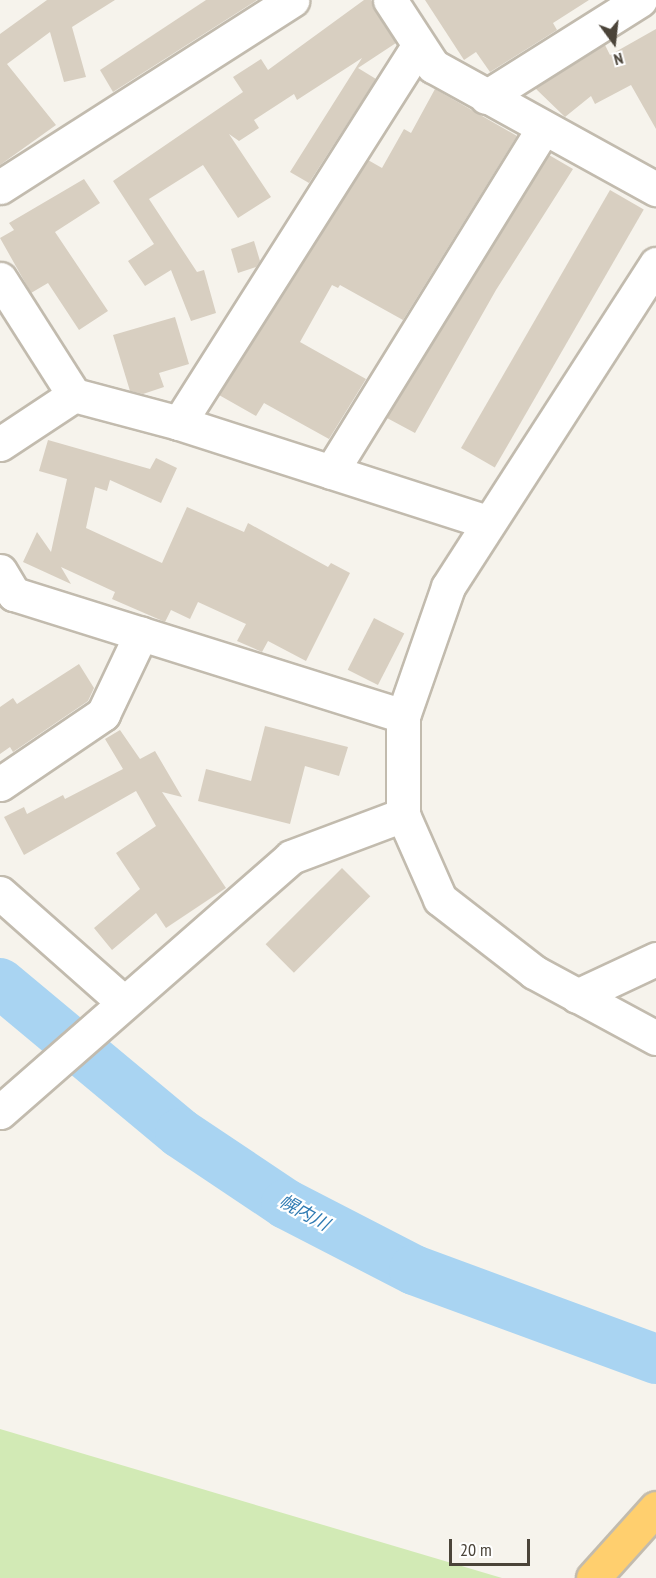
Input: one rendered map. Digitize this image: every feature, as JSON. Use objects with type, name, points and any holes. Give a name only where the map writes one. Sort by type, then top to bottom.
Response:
[{"type":"highway","points":[[593,1578],[656,1508]]},
{"type":"street","points":[[0,187],[292,0]]},
{"type":"street","points":[[390,0],[418,47],[433,66],[543,129],[656,189]]},
{"type":"street","points":[[486,97],[640,0]]},
{"type":"street","points":[[179,423],[418,47]]},
{"type":"street","points":[[331,472],[543,129]]},
{"type":"street","points":[[656,264],[448,587],[402,716],[403,815],[440,899],[534,972],[656,1038]]},
{"type":"street","points":[[0,279],[74,395],[179,423],[488,522]]},
{"type":"street","points":[[0,444],[74,395]]},
{"type":"street","points":[[0,571],[14,594],[402,716]]},
{"type":"street","points":[[0,784],[103,714],[141,634]]},
{"type":"street","points":[[0,1112],[291,857],[403,815]]},
{"type":"street","points":[[0,893],[123,1002]]},
{"type":"street","points":[[577,996],[656,958]]},
{"type":"green space","points":[[0,1429],[502,1578],[0,1578]]},
{"type":"building","points":[[47,0],[115,0],[72,27],[86,77],[64,82],[50,32],[7,64],[56,125],[0,165],[0,34]]},
{"type":"building","points":[[206,0],[257,0],[113,92],[100,70]]},
{"type":"building","points":[[364,0],[371,0],[396,43],[358,68],[376,79],[309,183],[290,172],[362,58],[297,100],[294,94],[254,120],[259,128],[239,141],[229,134],[271,197],[238,218],[203,165],[149,199],[197,272],[204,270],[216,313],[191,321],[171,270],[145,286],[128,261],[154,244],[113,181],[243,92],[233,77],[261,59],[268,70]]},
{"type":"building","points":[[425,0],[589,0],[553,23],[557,30],[490,72],[476,52],[464,60]]},
{"type":"building","points":[[656,29],[656,129],[631,85],[595,104],[591,96],[565,117],[535,88],[605,45],[610,55]]},
{"type":"building","points":[[435,89],[517,136],[403,320],[340,285],[338,288],[332,285],[300,342],[366,379],[329,439],[264,403],[256,416],[219,395],[368,160],[382,168],[404,129],[411,133]]},
{"type":"building","points":[[549,155],[573,169],[496,290],[415,433],[387,418]]},
{"type":"building","points":[[84,179],[100,203],[55,232],[108,311],[79,330],[48,283],[31,293],[0,238],[14,230],[9,223]]},
{"type":"building","points":[[610,190],[644,210],[495,468],[461,448]]},
{"type":"building","points":[[254,241],[260,261],[256,267],[238,273],[231,249]]},
{"type":"building","points":[[175,317],[189,364],[159,373],[164,387],[143,394],[130,391],[113,335]]},
{"type":"building","points":[[48,440],[150,469],[156,458],[177,468],[161,503],[110,480],[107,491],[95,487],[86,528],[162,563],[187,507],[244,532],[248,523],[328,567],[331,563],[350,573],[306,661],[268,641],[262,652],[237,641],[246,624],[198,602],[190,619],[171,610],[165,622],[112,599],[115,592],[61,567],[71,584],[23,562],[37,532],[51,552],[67,479],[39,471]]},
{"type":"building","points":[[374,618],[404,633],[378,685],[348,670]]},
{"type":"building","points":[[79,664],[94,688],[88,701],[13,752],[10,747],[0,754],[0,707],[13,698],[17,704]]},
{"type":"building","points":[[265,726],[348,747],[339,776],[305,766],[290,824],[198,801],[206,769],[251,781]]},
{"type":"building","points":[[120,730],[140,759],[155,751],[182,797],[162,792],[226,888],[166,928],[156,913],[112,950],[94,928],[140,889],[116,853],[156,826],[136,791],[24,855],[4,817],[24,807],[27,814],[63,795],[65,799],[123,769],[105,739]]},
{"type":"building","points":[[342,868],[370,896],[294,973],[266,944]]},
{"type":"waterway","name":"幌内川","points":[[0,983],[180,1133],[286,1204],[414,1270],[656,1359]]}]
